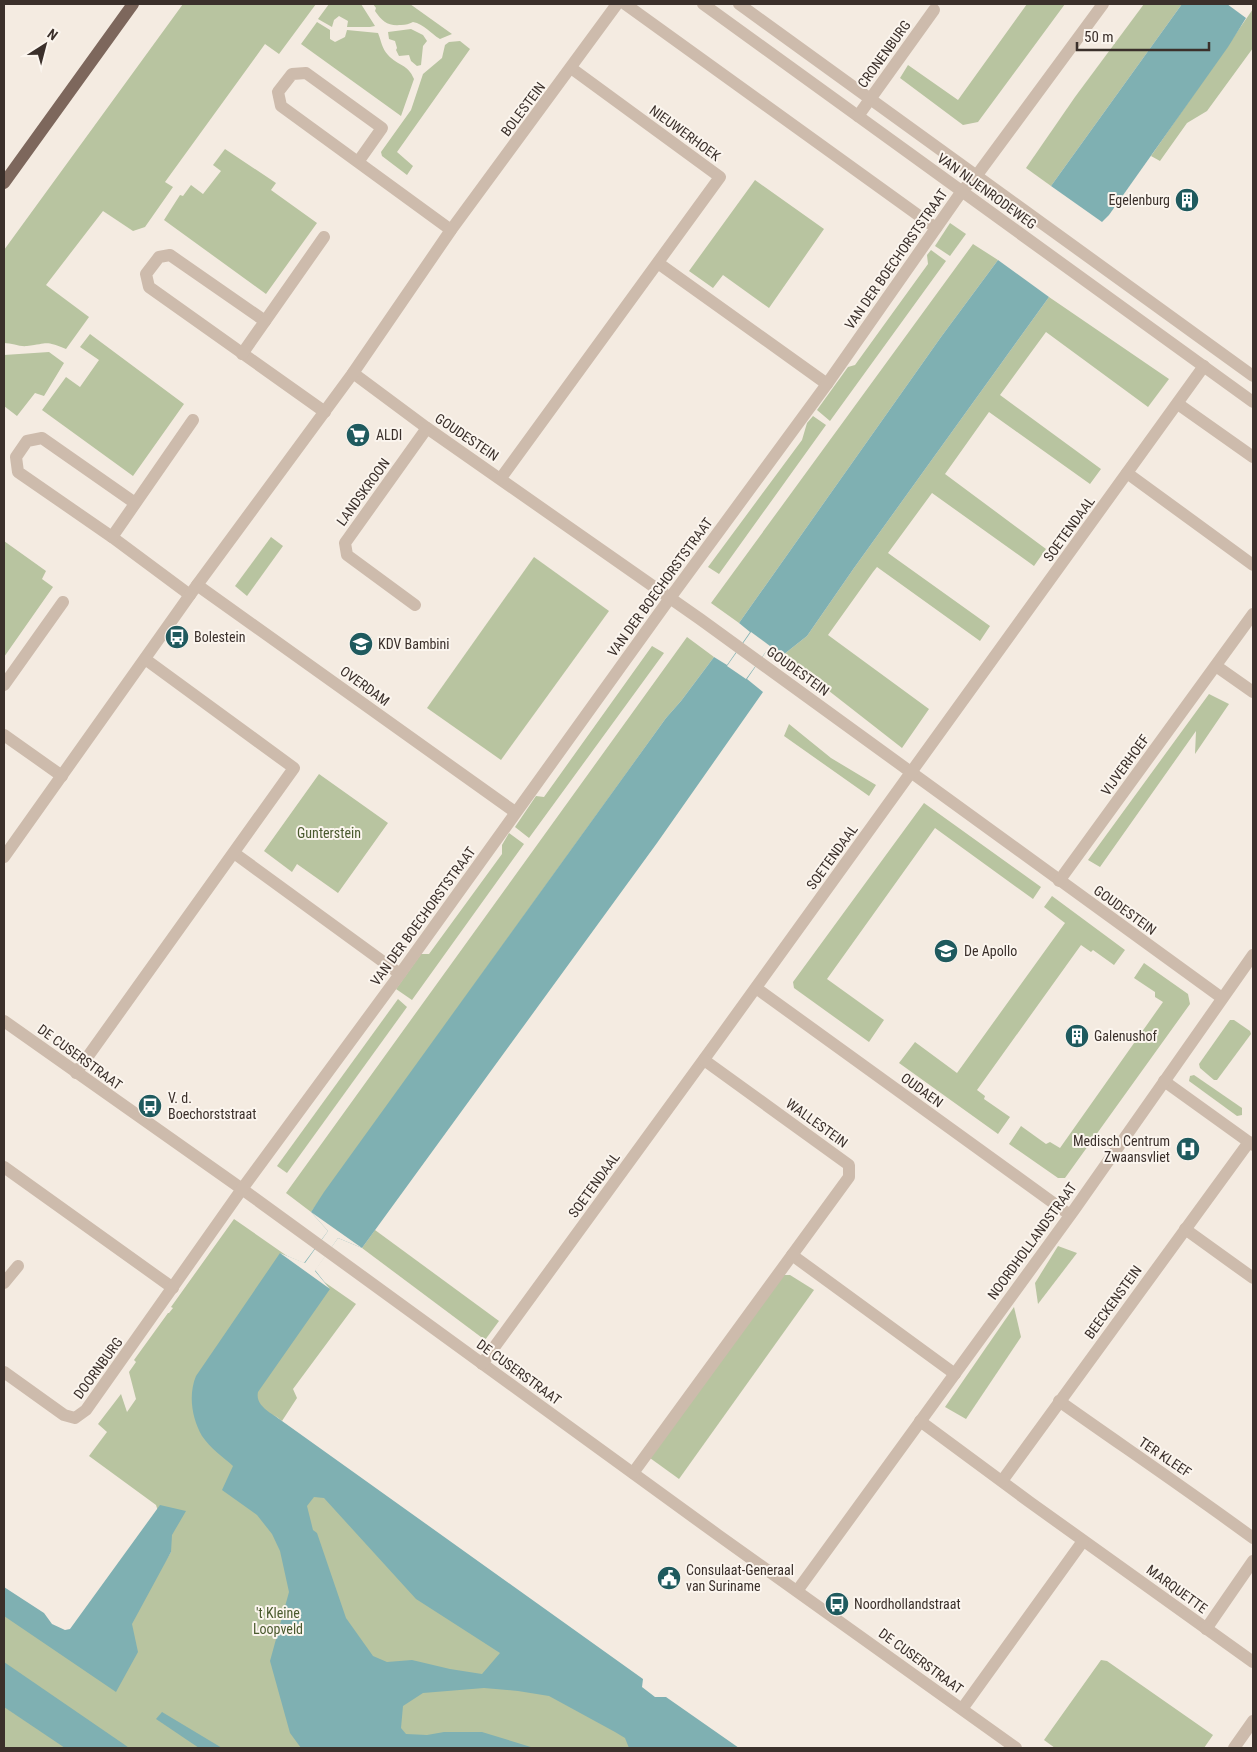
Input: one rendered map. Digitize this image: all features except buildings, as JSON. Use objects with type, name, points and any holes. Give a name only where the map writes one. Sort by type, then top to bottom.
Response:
[{"type":"main road","points":[[4,183],[133,4]]},
{"type":"street","name":"BOLESTEIN","points":[[4,857],[144,659],[353,373],[451,230],[618,4]]},
{"type":"street","points":[[625,4],[936,228]]},
{"type":"street","name":"VAN NIJENRODEWEG","points":[[703,4],[1253,402]]},
{"type":"street","name":"VAN NIJENRODEWEG","points":[[739,4],[1253,376]]},
{"type":"street","name":"VAN DER BOECHORSTSTRAAT","points":[[242,1189],[827,384],[962,191],[977,176],[1103,4]]},
{"type":"street","name":"CRONENBURG","points":[[858,116],[934,10]]},
{"type":"street","name":"NIEUWERHOEK","points":[[501,478],[720,177],[571,68]]},
{"type":"street","points":[[358,162],[382,128],[306,73],[292,74],[278,92],[281,106],[451,230]]},
{"type":"street","points":[[242,354],[324,237]]},
{"type":"street","points":[[265,321],[170,255],[158,257],[146,274],[149,287],[325,412]]},
{"type":"street","points":[[658,263],[827,384]]},
{"type":"street","name":"SOETENDAAL","points":[[482,1364],[704,1060],[1204,366]]},
{"type":"street","name":"GOUDESTEIN","points":[[353,373],[427,428],[700,619],[1222,998]]},
{"type":"street","points":[[1178,404],[1253,457]]},
{"type":"street","points":[[112,537],[193,420]]},
{"type":"street","name":"LANDSKROON","points":[[415,606],[347,555],[344,543],[427,428]]},
{"type":"street","points":[[134,503],[42,438],[28,441],[16,457],[18,472],[112,537],[194,590]]},
{"type":"street","points":[[1127,473],[1253,565]]},
{"type":"street","name":"OVERDAM","points":[[194,590],[515,812]]},
{"type":"street","points":[[4,686],[62,602]]},
{"type":"street","name":"VIJVERHOEF","points":[[1059,881],[1253,614]]},
{"type":"street","points":[[76,1073],[294,768],[144,659]]},
{"type":"street","points":[[1216,666],[1253,692]]},
{"type":"street","points":[[4,735],[62,776]]},
{"type":"street","points":[[234,853],[400,974]]},
{"type":"street","name":"NOORDHOLLANDSTRAAT","points":[[797,1591],[1070,1215],[1253,954]]},
{"type":"street","name":"OUDAEN","points":[[756,988],[1070,1215]]},
{"type":"street","name":"DE CUSERSTRAAT","points":[[4,1021],[242,1189],[718,1536],[1016,1748]]},
{"type":"street","name":"WALLESTEIN","points":[[633,1473],[849,1177],[848,1165],[704,1060]]},
{"type":"street","points":[[1164,1081],[1251,1143]]},
{"type":"street","name":"BEECKENSTEIN","points":[[1002,1482],[1185,1229],[1251,1143]]},
{"type":"street","points":[[4,1167],[173,1288]]},
{"type":"street","name":"DOORNBURG","points":[[4,1372],[64,1415],[75,1418],[86,1410],[242,1189]]},
{"type":"street","points":[[1185,1229],[1253,1278]]},
{"type":"street","points":[[792,1255],[955,1374]]},
{"type":"street","points":[[4,1283],[18,1266]]},
{"type":"street","name":"TER KLEEF","points":[[1060,1401],[1135,1455],[1170,1477],[1253,1538]]},
{"type":"street","name":"MARQUETTE","points":[[920,1421],[1253,1662]]},
{"type":"street","points":[[962,1709],[1084,1541]]},
{"type":"street","points":[[1206,1629],[1253,1561]]},
{"type":"street","points":[[1234,1748],[1253,1721]]},
{"type":"green space","points":[[183,4],[316,4],[279,54],[265,44],[165,182],[173,187],[145,227],[133,231],[103,211],[46,285],[89,317],[66,349],[54,344],[24,346],[4,343],[4,250]]},
{"type":"green space","points":[[329,4],[361,4],[375,26],[347,27],[348,21],[339,16],[334,20],[332,27],[318,19]]},
{"type":"green space","points":[[373,4],[410,4],[452,34],[440,39],[417,23],[389,24],[378,15]]},
{"type":"green space","points":[[1027,4],[1065,4],[978,122],[963,125],[900,78],[908,65],[958,100]]},
{"type":"green space","points":[[1144,4],[1182,4],[1051,186],[1026,168],[1075,97]]},
{"type":"green space","points":[[1253,9],[1253,48],[1207,111],[1187,123],[1160,161],[1151,156]]},
{"type":"green space","points":[[317,22],[330,30],[330,39],[335,42],[345,37],[347,30],[378,33],[386,53],[409,70],[414,79],[401,116],[301,44]]},
{"type":"green space","points":[[411,29],[423,35],[427,41],[423,46],[421,65],[417,66],[411,61],[409,55],[399,56],[395,41],[389,39],[388,32]]},
{"type":"green space","points":[[460,41],[470,49],[397,152],[413,166],[407,175],[382,156],[381,152],[411,110],[423,74],[442,58],[445,45],[449,42]]},
{"type":"green space","points":[[225,149],[276,183],[271,190],[317,223],[266,294],[164,220],[180,195],[183,196],[191,185],[203,194],[221,171],[213,165]]},
{"type":"green space","points":[[755,180],[824,229],[769,308],[723,275],[713,288],[689,271]]},
{"type":"green space","points":[[950,223],[966,234],[950,256],[935,246]]},
{"type":"green space","points":[[973,244],[998,260],[941,337],[739,623],[711,603]]},
{"type":"green space","points":[[931,250],[946,261],[830,421],[817,410],[848,367],[855,365],[928,264],[927,255]]},
{"type":"green space","points":[[1049,297],[1169,379],[1148,407],[1046,332],[1000,395],[1101,469],[1090,484],[989,412],[945,474],[1046,549],[1034,566],[932,493],[888,553],[990,626],[980,641],[877,567],[828,635],[929,709],[902,748],[783,655],[807,636]]},
{"type":"green space","points":[[90,334],[184,404],[133,476],[42,410],[66,377],[80,387],[99,360],[80,347]]},
{"type":"green space","points":[[49,352],[64,363],[44,396],[35,393],[17,416],[4,406],[4,355]]},
{"type":"green space","points":[[813,416],[826,425],[719,574],[708,567],[802,440],[807,423]]},
{"type":"green space","points":[[271,537],[283,546],[247,596],[235,586]]},
{"type":"green space","points":[[4,541],[46,571],[42,579],[53,587],[4,657]]},
{"type":"green space","points":[[534,557],[609,611],[501,760],[427,708]]},
{"type":"green space","points":[[687,637],[714,657],[666,718],[311,1212],[286,1193]]},
{"type":"green space","points":[[652,646],[664,653],[529,838],[515,827],[536,796],[544,797]]},
{"type":"green space","points":[[1209,694],[1229,704],[1195,754],[1196,731],[1100,867],[1088,860]]},
{"type":"green space","points":[[789,724],[831,758],[876,785],[869,796],[784,736]]},
{"type":"green space","name":"Gunterstein","points":[[319,774],[388,823],[338,893],[297,864],[292,872],[264,851]]},
{"type":"green space","points":[[924,803],[1041,887],[1033,899],[935,828],[827,979],[884,1020],[869,1042],[794,988],[793,982]]},
{"type":"green space","points":[[509,833],[524,844],[412,1000],[396,989],[421,954],[429,954],[502,854],[502,845]]},
{"type":"green space","points":[[1052,896],[1125,950],[1114,965],[1093,950],[1091,952],[1081,945],[977,1090],[985,1096],[984,1099],[1010,1117],[998,1134],[899,1063],[915,1042],[957,1073],[1065,923],[1044,907]]},
{"type":"green space","points":[[1144,963],[1188,994],[1190,1004],[1065,1178],[1058,1178],[1009,1144],[1021,1126],[1046,1144],[1050,1142],[1060,1148],[1163,1002],[1155,997],[1155,992],[1134,978]]},
{"type":"green space","points":[[398,999],[407,1007],[287,1173],[277,1166]]},
{"type":"green space","points":[[1230,1020],[1234,1020],[1250,1031],[1251,1034],[1217,1080],[1214,1080],[1200,1068],[1199,1064]]},
{"type":"green space","points":[[1194,1075],[1242,1108],[1242,1115],[1237,1116],[1189,1081],[1190,1076]]},
{"type":"green space","name":"'t Kleine Loopveld","points":[[234,1219],[356,1304],[293,1389],[297,1398],[282,1421],[274,1415],[641,1748],[112,1748],[4,1674],[4,1607],[98,1671],[171,1552],[156,1505],[89,1456],[107,1432],[98,1424],[121,1394],[127,1412],[136,1399],[129,1372],[136,1362],[134,1360],[173,1308],[171,1307]]},
{"type":"green space","points":[[375,1230],[499,1321],[485,1340],[362,1248]]},
{"type":"green space","points":[[1058,1246],[1077,1253],[1038,1304],[1035,1283]]},
{"type":"green space","points":[[780,1275],[790,1275],[814,1290],[679,1479],[650,1458]]},
{"type":"green space","points":[[1014,1307],[1021,1337],[966,1419],[945,1407]]},
{"type":"green space","points":[[1101,1660],[1107,1661],[1213,1735],[1204,1748],[1055,1748],[1044,1740]]},
{"type":"green space","points":[[4,1696],[77,1748],[4,1748]]},
{"type":"water","points":[[1182,4],[1227,4],[1246,18],[1228,47],[1109,215],[1102,222],[1051,186]]},
{"type":"water","points":[[998,260],[1049,297],[807,636],[783,655],[770,646],[747,679],[763,692],[657,843],[362,1248],[338,1238],[315,1270],[330,1289],[258,1392],[261,1405],[269,1412],[643,1679],[642,1687],[655,1697],[666,1697],[739,1748],[629,1748],[625,1738],[549,1696],[484,1688],[423,1693],[403,1706],[401,1728],[406,1734],[427,1735],[444,1732],[482,1732],[534,1748],[301,1748],[290,1733],[270,1661],[289,1592],[280,1551],[272,1534],[257,1515],[222,1490],[233,1466],[202,1436],[196,1422],[192,1407],[192,1391],[196,1376],[280,1253],[304,1263],[328,1231],[311,1212],[324,1192],[666,718],[714,657],[727,665],[750,632],[739,623],[941,337]],"holes":[[[314,1497],[324,1498],[416,1599],[500,1653],[482,1674],[412,1660],[387,1662],[373,1656],[346,1618],[317,1533],[313,1530],[307,1506]]]},
{"type":"water","points":[[160,1505],[186,1511],[172,1535],[171,1552],[132,1624],[138,1652],[116,1692],[4,1616],[4,1587],[44,1613],[52,1624],[65,1630],[70,1629]]},
{"type":"water","points":[[4,1662],[129,1748],[65,1748],[4,1707]]},
{"type":"water","points":[[162,1712],[222,1748],[199,1748],[156,1719]]},
{"type":"pier","points":[[751,632],[770,646],[746,679],[727,666]]},
{"type":"pier","points":[[311,1212],[362,1248],[338,1238],[315,1271],[330,1289],[280,1253],[305,1263],[328,1231]]},
{"type":"place","name":"Egelenburg","points":[[1187,200]]},
{"type":"place","name":"ALDI","points":[[358,435]]},
{"type":"place","name":"Bolestein","points":[[177,637]]},
{"type":"place","name":"KDV Bambini","points":[[361,644]]},
{"type":"place","name":"De Apollo","points":[[946,951]]},
{"type":"place","name":"Galenushof","points":[[1077,1036]]},
{"type":"place","name":"V. d. Boechorststraat","points":[[150,1106]]},
{"type":"place","name":"Medisch Centrum Zwaansvliet","points":[[1188,1149]]},
{"type":"place","name":"Consulaat-Generaal van Suriname","points":[[669,1578]]},
{"type":"place","name":"Noordhollandstraat","points":[[837,1604]]}]
